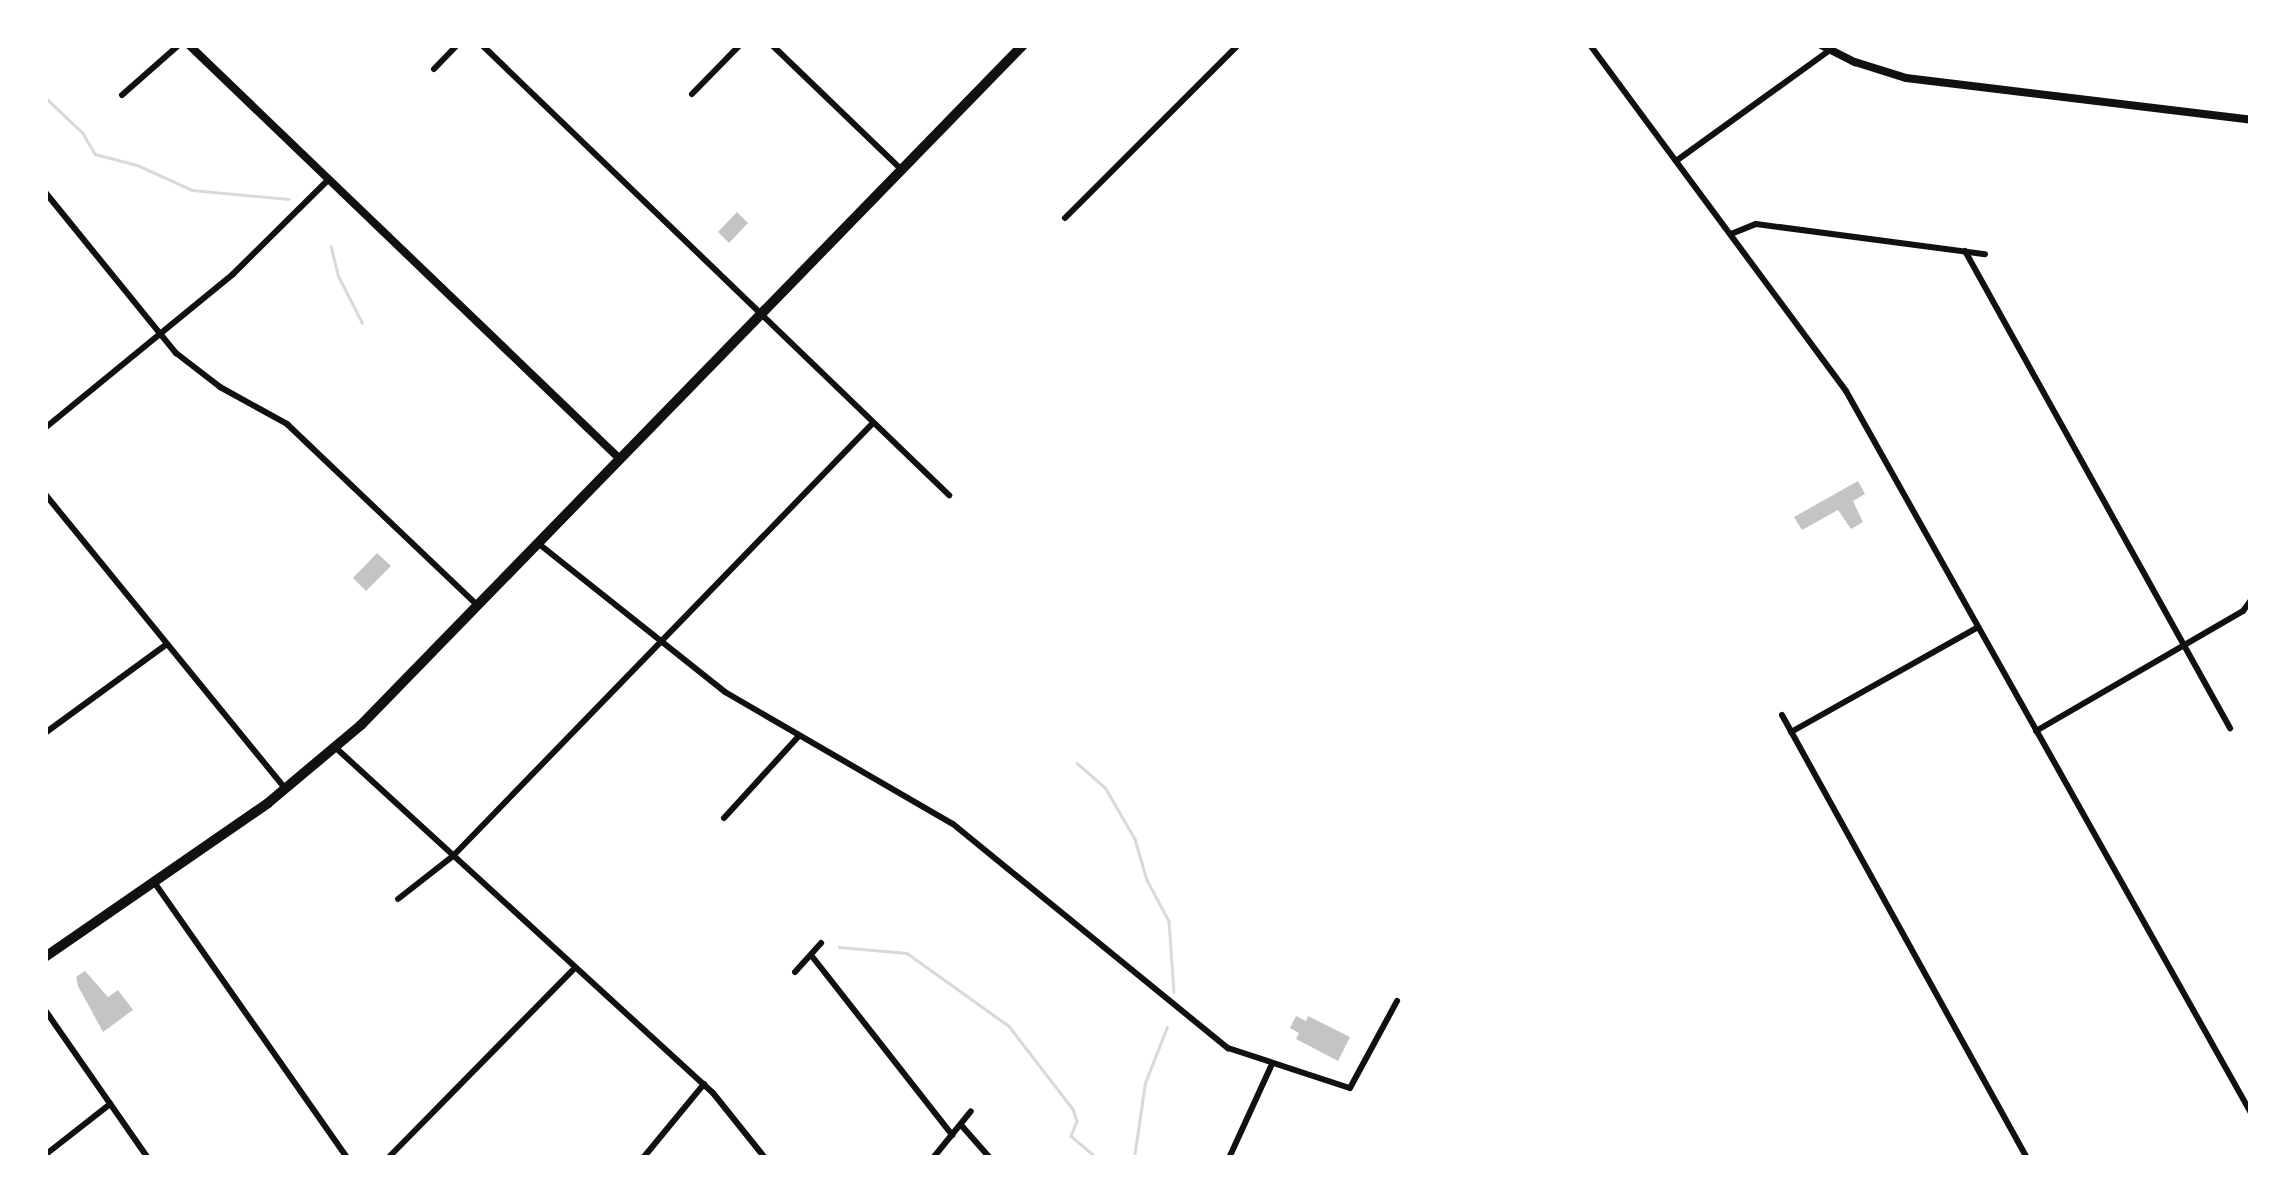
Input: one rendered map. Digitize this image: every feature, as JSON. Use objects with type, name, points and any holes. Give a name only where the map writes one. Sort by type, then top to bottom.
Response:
[{"type":"main road","points":[[45,957],[286,789],[336,748],[1023,45]]},
{"type":"street","points":[[122,95],[179,45]]},
{"type":"street","points":[[189,45],[620,459]]},
{"type":"street","points":[[434,68],[457,45]]},
{"type":"street","points":[[482,45],[948,495]]},
{"type":"street","points":[[692,94],[740,45]]},
{"type":"street","points":[[772,45],[901,170]]},
{"type":"street","points":[[1065,218],[1238,45]]},
{"type":"street","points":[[1590,45],[1846,391],[2251,1113]]},
{"type":"street","points":[[1676,160],[1829,47],[1906,78],[2251,120]]},
{"type":"street","points":[[45,428],[233,274],[328,180]]},
{"type":"street","points":[[45,192],[176,353],[220,387],[288,424],[478,606]]},
{"type":"street","points":[[1730,234],[1756,224],[1985,254]]},
{"type":"street","points":[[1966,251],[2230,728]]},
{"type":"street","points":[[398,898],[453,856],[873,423]]},
{"type":"street","points":[[45,494],[286,789]]},
{"type":"street","points":[[538,544],[725,692],[952,824],[1215,1039],[1272,1064],[1350,1088],[1397,1001]]},
{"type":"street","points":[[2036,731],[2243,612],[2251,600]]},
{"type":"street","points":[[1791,732],[1978,627]]},
{"type":"street","points":[[45,733],[167,644]]},
{"type":"street","points":[[1782,715],[2027,1158]]},
{"type":"street","points":[[724,818],[799,736]]},
{"type":"street","points":[[336,748],[704,1084],[765,1158]]},
{"type":"street","points":[[154,881],[347,1158]]},
{"type":"street","points":[[795,972],[821,942]]},
{"type":"street","points":[[810,955],[952,1135]]},
{"type":"street","points":[[388,1158],[576,968]]},
{"type":"street","points":[[45,1010],[148,1158]]},
{"type":"street","points":[[1229,1158],[1272,1064]]},
{"type":"street","points":[[642,1158],[704,1084]]},
{"type":"street","points":[[45,1155],[110,1104]]},
{"type":"street","points":[[933,1158],[971,1111]]},
{"type":"street","points":[[961,1125],[990,1158]]},
{"type":"building","points":[[737,212],[748,223],[729,243],[718,232]]},
{"type":"building","points":[[1858,481],[1865,494],[1853,501],[1863,522],[1851,529],[1838,510],[1802,530],[1794,517]]},
{"type":"building","points":[[377,553],[391,566],[366,591],[353,578]]},
{"type":"building","points":[[85,971],[108,997],[118,990],[133,1010],[103,1032],[78,986],[76,977]]},
{"type":"building","points":[[1296,1016],[1306,1021],[1308,1016],[1350,1037],[1338,1061],[1296,1039],[1299,1033],[1290,1028]]},
{"type":"waterway","points":[[45,97],[83,133],[95,154],[137,165],[192,190],[289,199]]},
{"type":"waterway","points":[[331,246],[339,277],[362,322]]},
{"type":"waterway","points":[[1077,763],[1105,787],[1135,839],[1147,880],[1169,921],[1174,992]]},
{"type":"waterway","points":[[839,947],[907,953],[1009,1026],[1073,1109],[1077,1121],[1071,1136],[1097,1158]]},
{"type":"waterway","points":[[1134,1158],[1145,1083],[1167,1027]]}]
